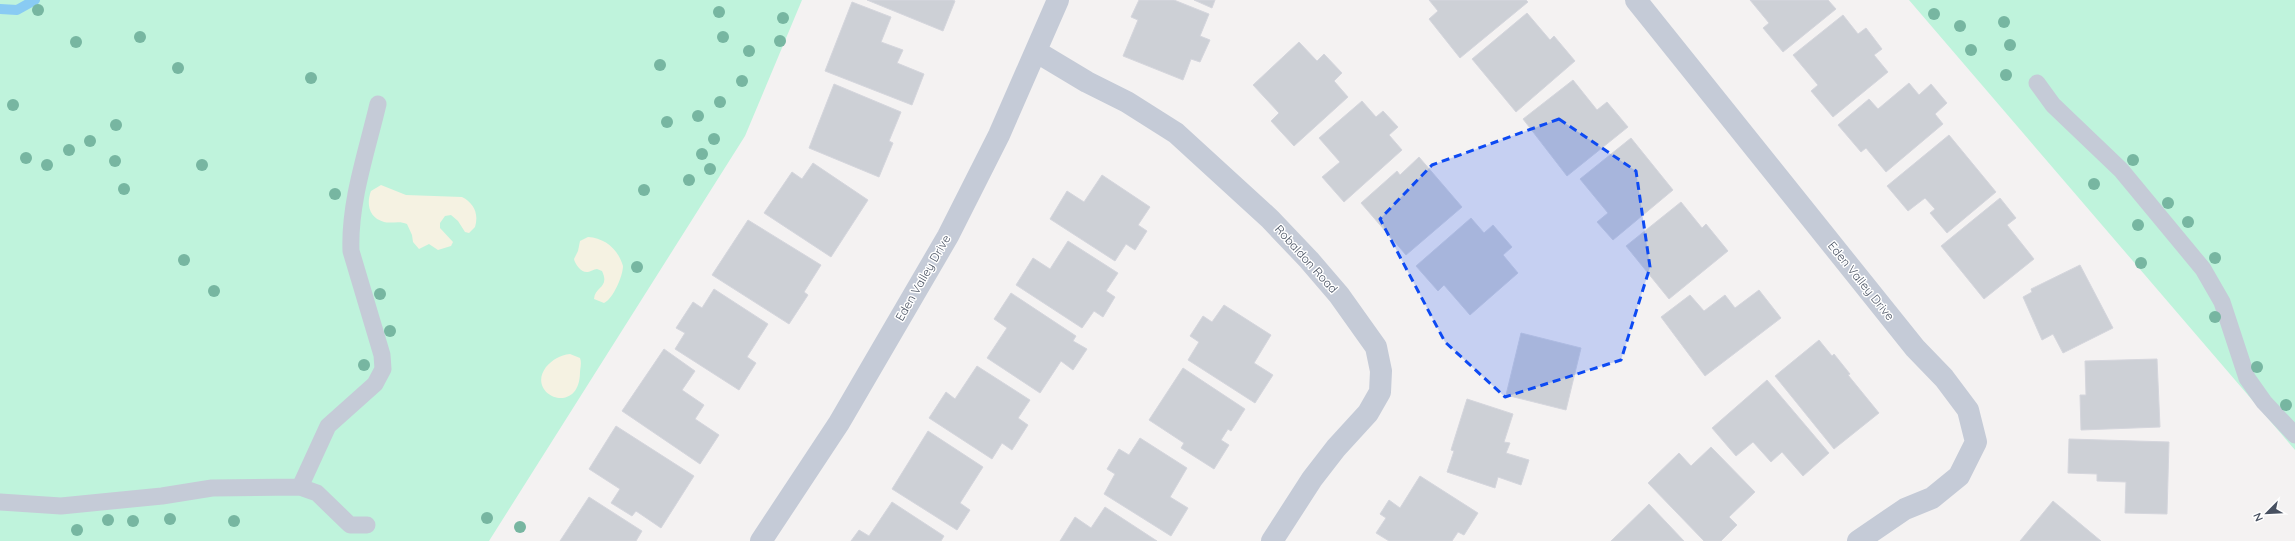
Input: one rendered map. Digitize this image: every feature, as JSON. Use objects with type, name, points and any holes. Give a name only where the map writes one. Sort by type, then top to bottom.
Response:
[{"type":"street","name":"Eden Valley Drive","points":[[760,541],[839,423],[948,236],[999,135],[1037,52],[1058,0]]},
{"type":"street","name":"Eden Valley Drive","points":[[1636,0],[1915,348],[1944,378],[1968,410],[1976,442],[1959,476],[1932,498],[1905,509],[1858,541]]},
{"type":"street","name":"Robaldon Road","points":[[1037,52],[1087,82],[1127,102],[1176,134],[1270,219],[1304,255],[1339,295],[1376,347],[1381,371],[1380,392],[1368,413],[1336,448],[1312,479],[1272,541]]},
{"type":"lane","points":[[2037,83],[2053,105],[2121,170],[2203,269],[2222,302],[2247,378],[2264,402],[2295,435]]},
{"type":"lane","points":[[300,487],[328,426],[375,384],[383,368],[382,355],[351,251],[350,235],[353,213],[378,104]]},
{"type":"lane","points":[[0,502],[61,506],[162,496],[212,488],[300,487],[317,493],[350,525],[367,525]]},
{"type":"highlighted area","points":[[1559,119],[1636,171],[1650,267],[1621,360],[1505,397],[1445,342],[1380,219],[1432,165]]},
{"type":"green space","points":[[0,0],[802,0],[745,136],[489,541],[0,541]]},
{"type":"green space","points":[[1909,0],[2295,0],[2295,450]]},
{"type":"sand","points":[[381,185],[406,195],[462,197],[470,202],[476,213],[475,227],[469,233],[465,232],[458,221],[451,215],[445,216],[440,223],[440,228],[453,242],[451,246],[438,250],[429,244],[419,249],[413,242],[412,235],[407,224],[401,222],[384,222],[372,214],[369,205],[371,191]]},
{"type":"sand","points":[[588,237],[605,242],[610,246],[618,254],[623,266],[617,287],[611,297],[604,303],[594,299],[604,281],[602,271],[595,269],[585,272],[577,266],[574,259],[578,251],[580,241]]},
{"type":"sand","points":[[570,354],[580,358],[581,360],[577,387],[571,395],[563,398],[555,397],[547,393],[542,386],[541,377],[546,367],[556,358]]},
{"type":"building","points":[[867,0],[953,0],[955,1],[943,31]]},
{"type":"building","points":[[1139,0],[1174,0],[1209,14],[1200,36],[1210,40],[1200,62],[1191,59],[1183,80],[1123,56],[1138,20],[1131,17]]},
{"type":"building","points":[[1194,0],[1215,0],[1212,8]]},
{"type":"building","points":[[1429,0],[1526,0],[1528,2],[1460,58],[1429,19],[1438,11]]},
{"type":"building","points":[[1750,0],[1828,0],[1836,9],[1783,52],[1763,28],[1769,23]]},
{"type":"building","points":[[852,2],[891,17],[881,42],[903,50],[897,63],[924,74],[912,105],[825,71]]},
{"type":"building","points":[[1527,13],[1550,40],[1554,36],[1575,61],[1516,112],[1472,59]]},
{"type":"building","points":[[1843,15],[1858,34],[1866,28],[1882,49],[1874,55],[1888,72],[1833,117],[1811,91],[1818,85],[1793,55]]},
{"type":"building","points":[[1299,42],[1317,61],[1324,54],[1342,73],[1334,81],[1348,97],[1294,146],[1271,121],[1279,113],[1253,85]]},
{"type":"building","points":[[1573,80],[1597,110],[1607,102],[1628,127],[1567,176],[1523,119]]},
{"type":"building","points":[[1909,83],[1919,95],[1931,84],[1947,103],[1935,114],[1943,124],[1886,172],[1866,148],[1861,152],[1838,125],[1869,99],[1878,109]]},
{"type":"building","points":[[834,84],[901,112],[889,141],[893,143],[879,177],[809,148]]},
{"type":"building","points":[[1362,101],[1376,117],[1383,111],[1398,127],[1389,135],[1402,150],[1344,202],[1322,177],[1340,162],[1319,138]]},
{"type":"building","points":[[1949,135],[1996,192],[1947,233],[1930,213],[1935,209],[1925,198],[1908,211],[1887,186]]},
{"type":"building","points":[[1631,138],[1673,190],[1613,240],[1597,222],[1608,213],[1580,179]]},
{"type":"building","points":[[1419,157],[1462,207],[1406,255],[1361,203],[1397,171],[1400,175]]},
{"type":"building","points":[[813,163],[868,200],[831,257],[764,213],[792,172],[802,179]]},
{"type":"building","points":[[1102,175],[1150,207],[1138,225],[1147,231],[1135,250],[1126,244],[1115,261],[1050,219],[1067,191],[1084,202]]},
{"type":"building","points":[[2000,198],[2016,218],[2007,225],[2034,259],[1984,299],[1941,246]]},
{"type":"building","points":[[1681,202],[1702,228],[1706,224],[1728,251],[1669,299],[1626,246]]},
{"type":"building","points":[[1471,218],[1484,233],[1493,225],[1512,247],[1503,255],[1518,273],[1470,315],[1444,285],[1438,291],[1416,266]]},
{"type":"building","points":[[748,220],[821,265],[804,292],[808,295],[789,324],[712,275]]},
{"type":"building","points":[[1068,241],[1118,273],[1106,291],[1115,297],[1103,317],[1094,311],[1082,328],[1016,285],[1033,258],[1050,269]]},
{"type":"building","points":[[2080,265],[2113,328],[2063,353],[2053,334],[2042,340],[2023,297],[2032,292],[2031,289]]},
{"type":"building","points":[[714,289],[768,324],[747,357],[756,363],[739,390],[675,349],[685,333],[676,328],[693,302],[702,308]]},
{"type":"building","points":[[1759,290],[1781,318],[1705,376],[1661,317],[1690,295],[1704,311],[1725,295],[1735,308]]},
{"type":"building","points":[[1011,293],[1076,336],[1073,341],[1087,349],[1073,370],[1061,361],[1040,393],[987,358],[1007,328],[994,319]]},
{"type":"building","points":[[1224,305],[1271,335],[1254,363],[1273,375],[1255,403],[1188,360],[1199,342],[1190,336],[1203,316],[1212,322]]},
{"type":"building","points":[[1521,333],[1581,348],[1566,410],[1506,395]]},
{"type":"building","points":[[1819,340],[1832,356],[1834,354],[1850,374],[1848,375],[1879,413],[1834,449],[1775,376]]},
{"type":"building","points":[[664,349],[695,371],[682,390],[704,405],[695,419],[719,435],[700,464],[622,411]]},
{"type":"building","points":[[2157,359],[2160,427],[2081,430],[2080,395],[2086,395],[2085,361]]},
{"type":"building","points":[[977,366],[1030,400],[1018,418],[1028,425],[1012,450],[1002,443],[992,459],[929,418],[946,392],[955,399]]},
{"type":"building","points":[[1183,368],[1245,409],[1231,431],[1228,429],[1221,440],[1229,445],[1214,469],[1181,448],[1184,443],[1149,420]]},
{"type":"building","points":[[1767,380],[1829,453],[1803,476],[1782,452],[1771,462],[1753,442],[1736,456],[1712,428]]},
{"type":"building","points":[[1467,399],[1513,414],[1504,442],[1510,443],[1506,453],[1529,460],[1521,485],[1498,477],[1495,488],[1447,472],[1454,451],[1451,450]]},
{"type":"building","points":[[616,426],[694,476],[661,528],[636,511],[632,516],[611,503],[620,489],[589,469]]},
{"type":"building","points":[[928,431],[983,467],[960,503],[970,510],[957,530],[892,489]]},
{"type":"building","points":[[1140,438],[1187,468],[1170,497],[1188,508],[1171,536],[1104,494],[1115,474],[1107,469],[1119,449],[1129,455]]},
{"type":"building","points":[[2069,439],[2169,442],[2167,514],[2125,513],[2126,482],[2097,481],[2097,474],[2068,473]]},
{"type":"building","points":[[1711,447],[1755,492],[1729,517],[1737,525],[1721,541],[1704,541],[1648,483],[1679,453],[1691,466]]},
{"type":"building","points":[[1420,476],[1478,513],[1464,535],[1458,532],[1452,541],[1389,541],[1376,533],[1386,518],[1380,514],[1389,500],[1400,508]]},
{"type":"building","points":[[589,497],[642,531],[636,541],[560,541]]},
{"type":"building","points":[[2053,501],[2101,541],[2020,541]]},
{"type":"building","points":[[892,502],[944,536],[941,541],[851,541],[859,530],[869,536]]},
{"type":"building","points":[[1649,504],[1684,541],[1611,541]]},
{"type":"building","points":[[1105,507],[1157,541],[1060,541],[1075,517],[1091,528]]},
{"type":"waterway","points":[[0,9],[17,10],[35,0]]}]
